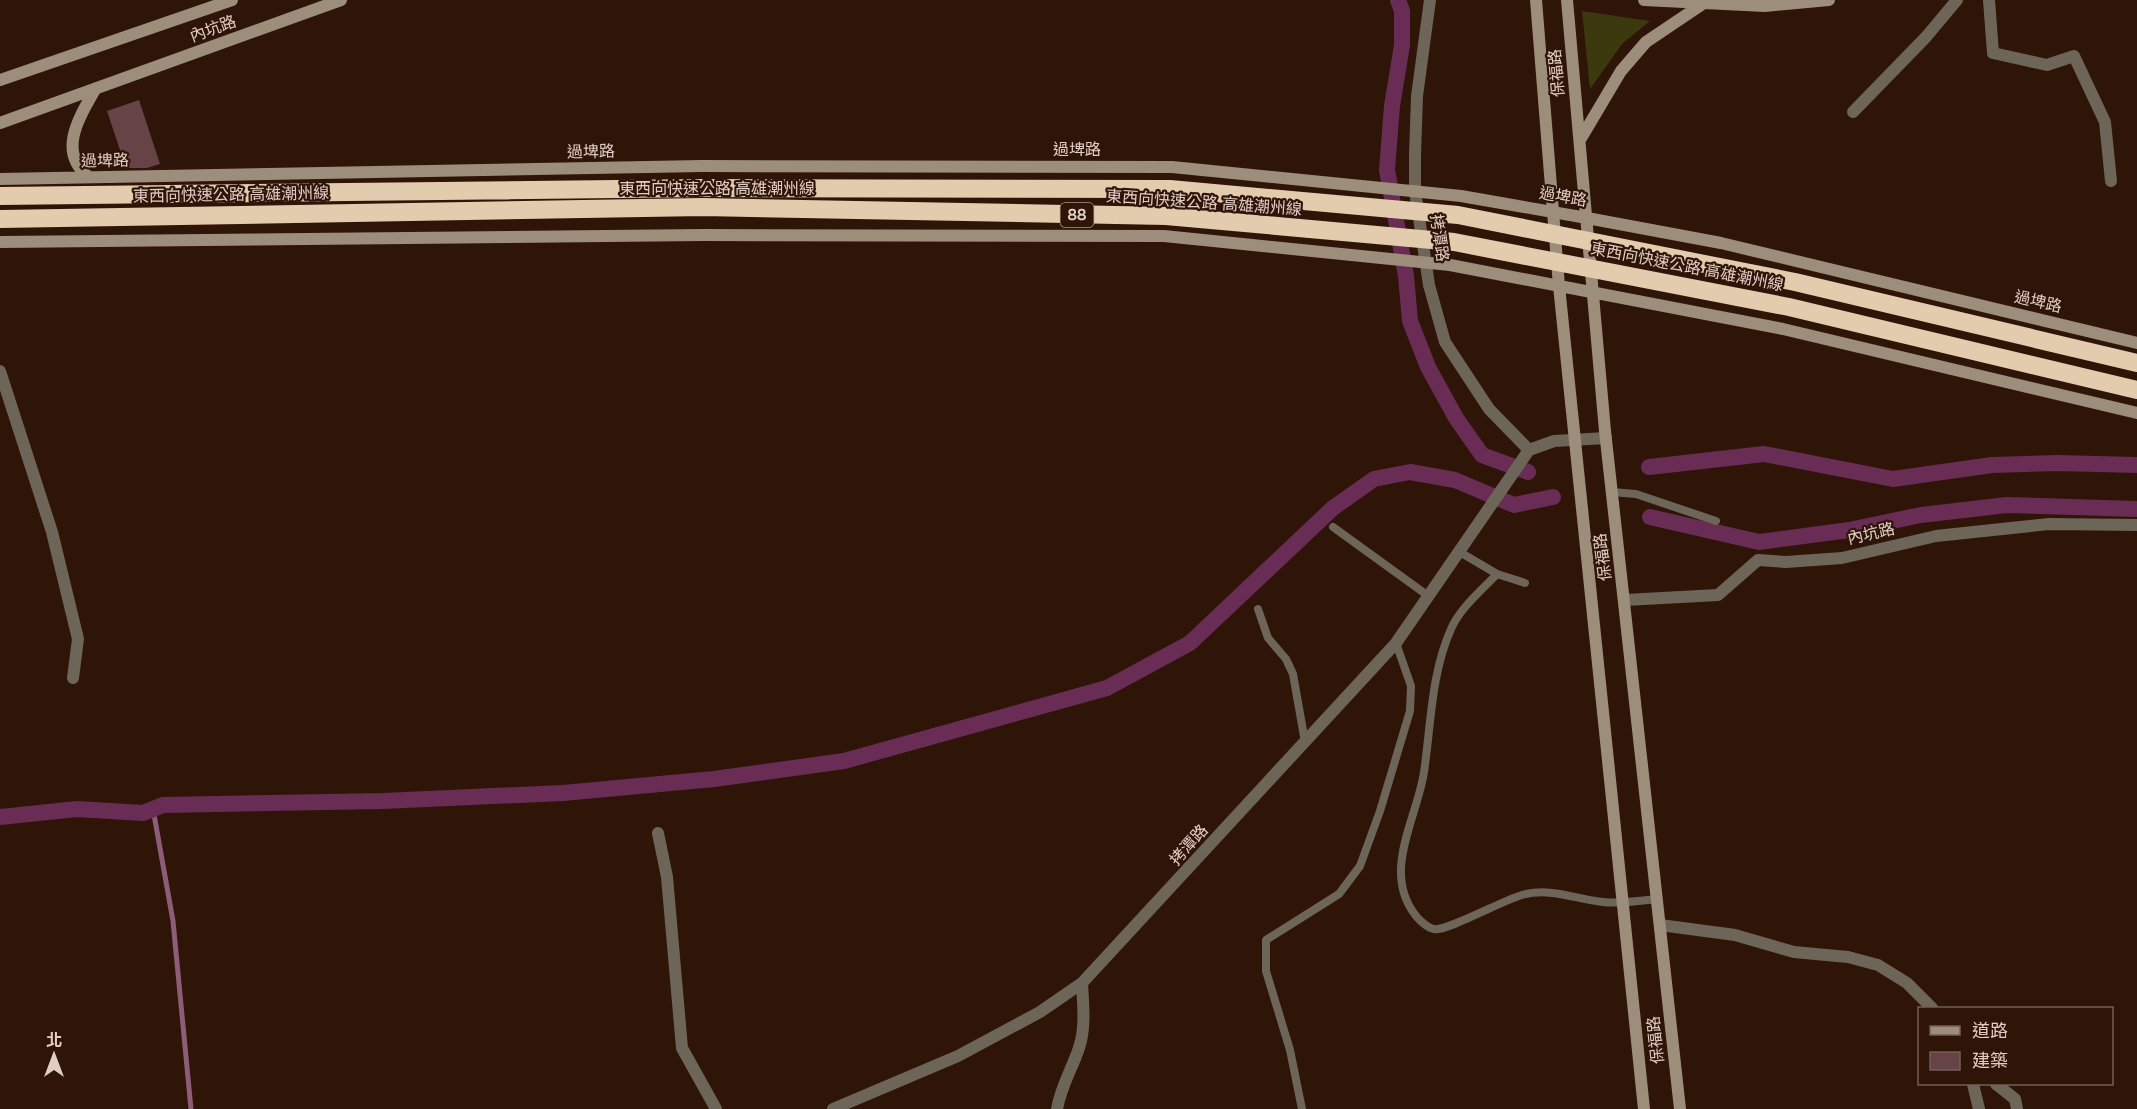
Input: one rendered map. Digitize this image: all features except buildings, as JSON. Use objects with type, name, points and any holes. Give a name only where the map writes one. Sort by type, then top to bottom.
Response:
[{"type":"highway","name":"東西向快速公路 高雄潮州線","points":[[0,196],[703,188],[1170,189],[1458,215],[1795,282],[2137,363]]},
{"type":"highway","name":"東西向快速公路 高雄潮州線","points":[[0,219],[703,207],[1166,216],[1454,242],[1789,306],[2137,390]]},
{"type":"main road","name":"內坑路","points":[[0,80],[232,0]]},
{"type":"main road","name":"內坑路","points":[[0,123],[341,0]]},
{"type":"main road","name":"保福路","points":[[1536,0],[1559,286],[1644,1109]]},
{"type":"main road","name":"保福路","points":[[1567,0],[1606,438],[1680,1109]]},
{"type":"main road","points":[[1644,0],[1765,6],[1829,0]]},
{"type":"main road","points":[[1580,140],[1621,71],[1646,42],[1702,4]]},
{"type":"main road","points":[[89,177],[78,169],[74,161],[73,136],[77,120],[96,88]]},
{"type":"main road","name":"過埤路","points":[[0,179],[702,166],[1173,167],[1461,196],[1587,218],[1721,243],[2137,343]]},
{"type":"main road","points":[[0,242],[692,235],[1152,236],[1421,262],[1559,286],[1783,328],[2137,413]]},
{"type":"street","name":"拷潭路","points":[[833,1109],[958,1056],[1040,1012],[1082,983],[1396,643],[1526,454],[1489,409],[1445,342],[1421,262],[1410,191],[1417,96],[1430,0]]},
{"type":"street","points":[[1853,112],[1926,38],[1957,0]]},
{"type":"street","points":[[1989,0],[1993,53],[2047,65],[2074,56],[2105,122],[2111,181]]},
{"type":"street","points":[[0,371],[52,531],[78,639],[73,678]]},
{"type":"street","points":[[1526,454],[1554,441],[1606,438]]},
{"type":"street","name":"內坑路","points":[[1625,600],[1718,595],[1758,560],[1786,562],[1842,558],[1936,536],[2049,524],[2137,525]]},
{"type":"street","points":[[658,833],[667,877],[682,1048],[716,1109]]},
{"type":"street","points":[[1660,926],[1735,935],[1794,952],[1848,957],[1878,965],[1907,983],[1931,1007]]},
{"type":"street","points":[[1057,1109],[1062,1084],[1079,1047],[1084,1018],[1082,983]]},
{"type":"street","points":[[1973,1085],[1979,1109]]},
{"type":"street","points":[[1998,1085],[2015,1099],[2017,1109]]},
{"type":"lane","points":[[1612,492],[1636,494],[1716,521]]},
{"type":"lane","points":[[1333,527],[1427,596]]},
{"type":"lane","points":[[1458,551],[1497,574],[1525,583]]},
{"type":"lane","points":[[1497,574],[1459,615],[1451,629],[1436,677],[1423,778],[1403,843],[1401,871],[1405,897],[1419,920],[1433,930],[1447,929],[1492,905],[1534,892],[1623,903],[1657,899]]},
{"type":"lane","points":[[1258,609],[1268,638],[1286,659],[1293,674],[1305,742]]},
{"type":"lane","points":[[1302,1109],[1290,1050],[1266,971],[1266,940],[1339,894],[1360,866],[1380,811],[1410,711],[1412,686],[1396,643]]},
{"type":"shaded area","points":[[1582,11],[1650,21],[1622,44],[1590,89]]},
{"type":"waterway","points":[[1398,0],[1402,11],[1402,45],[1392,106],[1387,170],[1406,276],[1410,321],[1428,367],[1456,418],[1482,455],[1528,472]]},
{"type":"waterway","points":[[1649,467],[1764,454],[1893,479],[1992,465],[2057,463],[2137,465]]},
{"type":"waterway","points":[[0,817],[77,809],[143,813],[163,805],[383,801],[563,793],[714,779],[844,761],[1107,688],[1190,643],[1333,508],[1374,479],[1410,472],[1455,480],[1514,505],[1553,497]]},
{"type":"waterway","points":[[1650,517],[1759,542],[1849,530],[1921,515],[2007,505],[2137,509]]},
{"type":"waterway","points":[[153,809],[173,921],[191,1109]]}]
